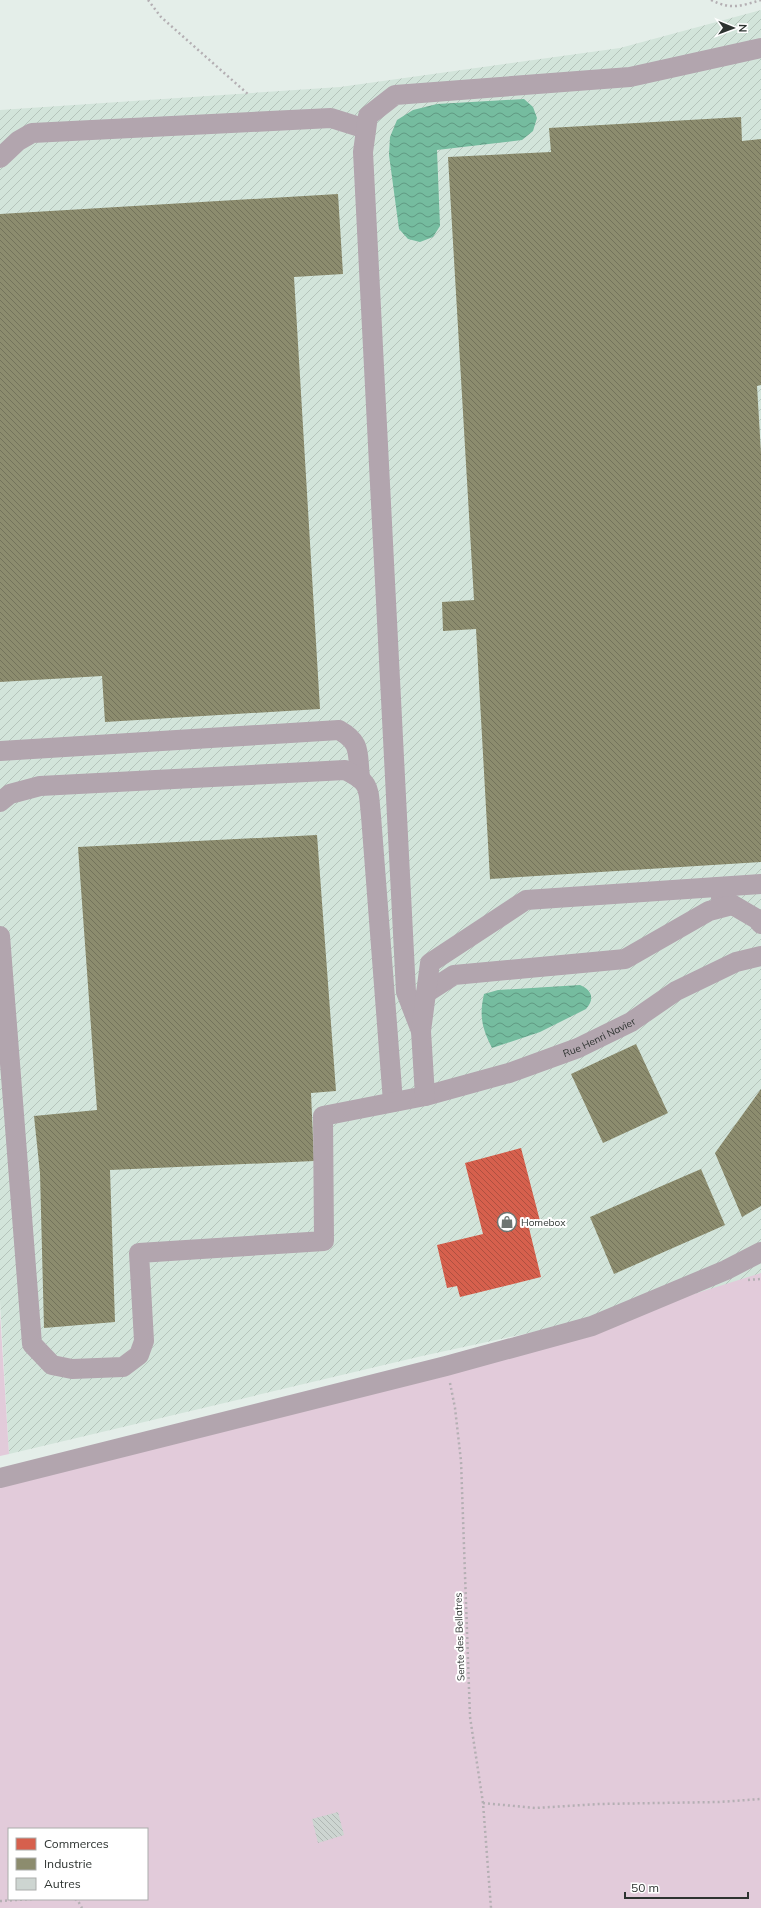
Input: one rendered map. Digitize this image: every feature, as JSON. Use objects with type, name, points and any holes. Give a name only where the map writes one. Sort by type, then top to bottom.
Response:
[{"type":"street","points":[[421,1031],[406,992],[363,152],[368,116],[395,94],[630,77],[761,48]]},
{"type":"street","points":[[0,158],[18,141],[32,133],[332,118],[366,129]]},
{"type":"street","points":[[0,752],[339,730],[349,736],[356,744],[360,777]]},
{"type":"street","points":[[0,802],[10,794],[40,786],[345,770],[360,777],[367,786],[371,816],[393,1102]]},
{"type":"street","points":[[425,1096],[421,1031],[430,964],[526,900],[761,884]]},
{"type":"street","points":[[703,888],[757,919],[761,924]]},
{"type":"street","points":[[426,993],[454,974],[625,959],[709,911],[732,905]]},
{"type":"street","name":"Rue Henri Navier","points":[[0,936],[32,1344],[52,1365],[72,1369],[123,1367],[139,1355],[144,1341],[139,1252],[324,1241],[323,1116],[425,1096],[509,1073],[578,1048],[632,1022],[676,991],[736,962],[761,956]]},
{"type":"street","points":[[0,1478],[446,1366],[592,1326],[726,1270],[761,1252]]},
{"type":"street","points":[[726,1270],[761,1260]]},
{"type":"path","points":[[148,0],[161,17],[249,95]]},
{"type":"path","points":[[712,0],[721,5],[736,7],[761,0]]},
{"type":"path","name":"Sente des Bellatres","points":[[446,1366],[456,1408],[461,1461],[470,1717],[483,1803],[491,1908]]},
{"type":"path","points":[[483,1803],[534,1808],[599,1804],[719,1802],[761,1799]]},
{"type":"path","points":[[0,1902],[22,1900]]},
{"type":"shaded area","points":[[761,10],[761,1283],[422,1356],[9,1454],[0,1301],[0,110],[340,87],[620,48]]},
{"type":"shaded area","points":[[761,1273],[761,1908],[0,1908],[0,1479],[592,1326]]},
{"type":"shaded area","points":[[0,1312],[9,1454],[0,1456]]},
{"type":"water","points":[[524,99],[533,107],[537,118],[533,131],[522,140],[437,150],[440,226],[433,237],[420,242],[408,239],[399,229],[389,155],[390,137],[397,120],[413,110],[437,104]]},
{"type":"water","points":[[580,985],[587,989],[591,995],[591,1002],[586,1009],[540,1032],[492,1048],[482,1022],[482,1002],[484,994],[498,990]]},
{"type":"building: Commerces","name":"Homebox","points":[[521,1148],[540,1221],[528,1224],[541,1277],[460,1297],[457,1286],[447,1288],[437,1245],[483,1234],[465,1163]]},
{"type":"building: Industrie","points":[[741,117],[742,141],[761,139],[761,385],[757,386],[761,453],[761,862],[490,879],[476,629],[443,631],[442,602],[474,600],[448,157],[551,152],[549,128]]},
{"type":"building: Industrie","points":[[338,194],[343,274],[294,277],[320,709],[105,722],[102,676],[0,682],[0,214]]},
{"type":"building: Industrie","points":[[317,835],[336,1091],[311,1093],[314,1161],[110,1170],[115,1322],[44,1328],[40,1173],[34,1116],[97,1110],[78,847]]},
{"type":"building: Industrie","points":[[636,1044],[668,1113],[603,1143],[571,1074]]},
{"type":"building: Industrie","points":[[761,1089],[761,1206],[742,1217],[715,1153]]},
{"type":"building: Industrie","points":[[701,1169],[725,1225],[614,1274],[590,1217]]},
{"type":"building: Autres","points":[[338,1812],[344,1835],[318,1843],[312,1819]]},
{"type":"place","name":"Homebox","points":[[507,1222]]}]
